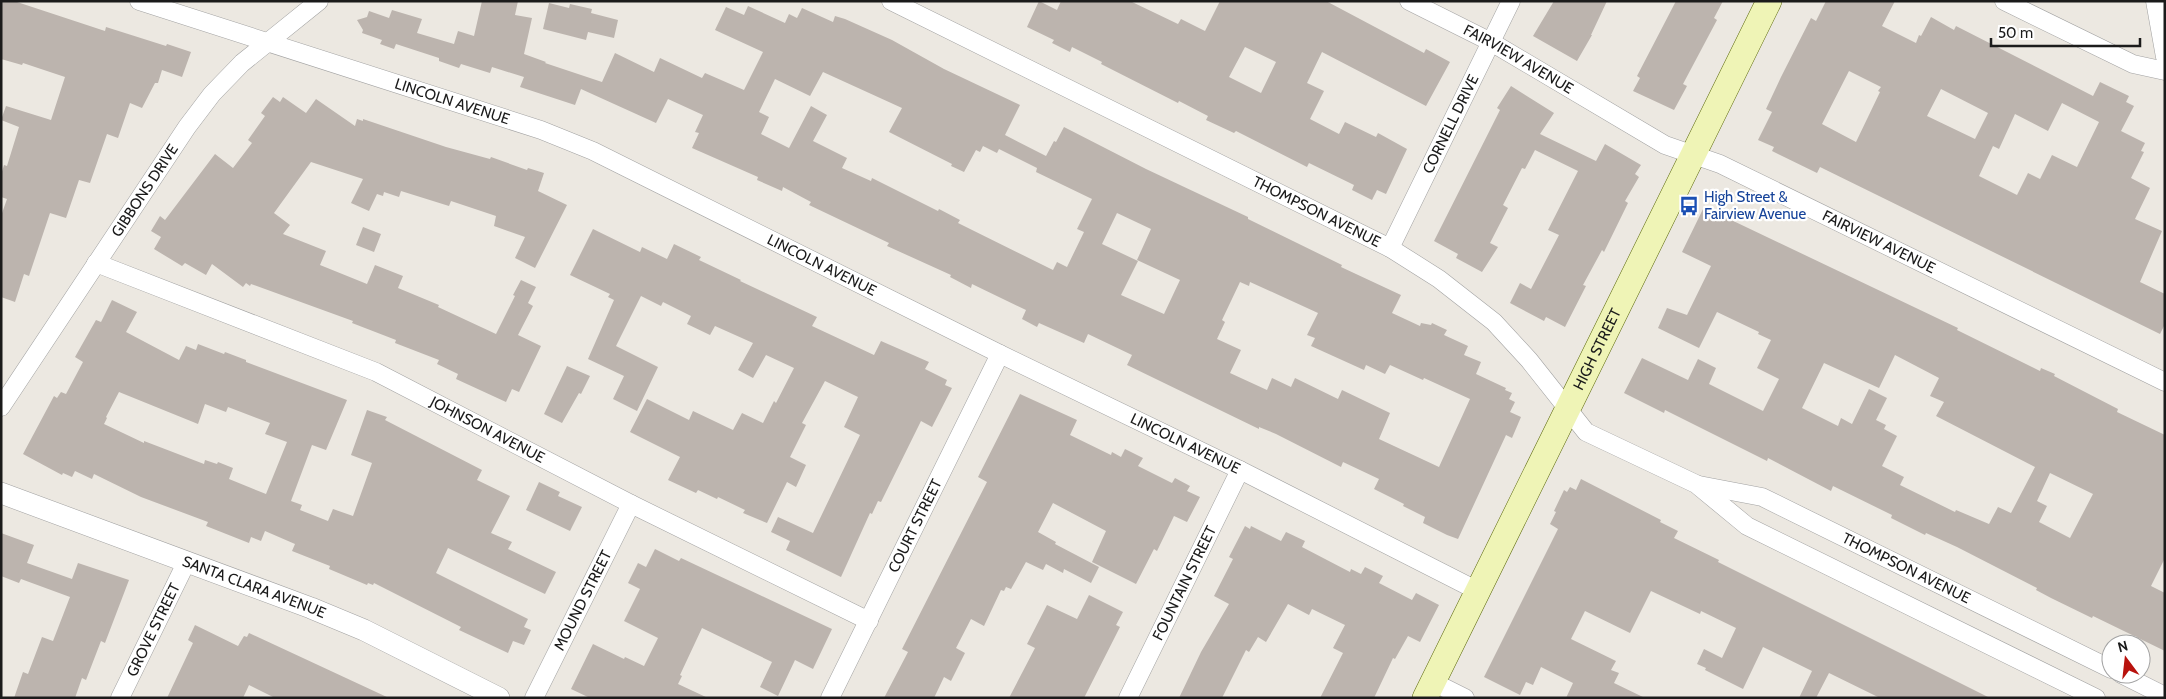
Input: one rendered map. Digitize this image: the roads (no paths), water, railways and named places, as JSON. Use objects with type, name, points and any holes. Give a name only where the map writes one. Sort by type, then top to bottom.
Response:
[{"type":"main road","name":"HIGH STREET","points":[[1429,690],[1769,1]]},
{"type":"street","name":"LINCOLN AVENUE","points":[[139,1],[541,130],[593,151],[1000,354],[1240,470],[1478,590]]},
{"type":"street","name":"GIBBONS DRIVE","points":[[1,407],[187,127],[212,94],[242,63],[319,1]]},
{"type":"street","name":"THOMPSON AVENUE","points":[[891,1],[1390,248],[1439,279],[1494,322],[1529,360],[1586,432],[1696,484],[1762,497],[2101,664]]},
{"type":"street","name":"FAIRVIEW AVENUE","points":[[1409,1],[1491,42],[1665,145],[1720,164],[2165,382]]},
{"type":"street","name":"CORNELL DRIVE","points":[[1390,248],[1511,1]]},
{"type":"street","points":[[2004,1],[2133,64],[2165,72]]},
{"type":"street","points":[[2154,1],[2165,57]]},
{"type":"street","name":"JOHNSON AVENUE","points":[[96,263],[376,372],[631,504],[869,621]]},
{"type":"street","name":"COURT STREET","points":[[830,698],[1000,354]]},
{"type":"street","name":"FOUNTAIN STREET","points":[[1128,698],[1240,470]]},
{"type":"street","name":"THOMPSON AVENUE","points":[[1696,484],[1747,526],[2096,698]]},
{"type":"street","name":"SANTA CLARA AVENUE","points":[[1,493],[187,561],[364,630],[499,698]]},
{"type":"street","name":"MOUND STREET","points":[[534,698],[631,504]]},
{"type":"street","name":"GROVE STREET","points":[[120,698],[187,561]]},
{"type":"street","points":[[2141,684],[2165,696]]},
{"type":"street","points":[[1429,690],[1465,698]]},
{"type":"place","name":"High Street & Fairview Avenue","points":[[1689,206]]}]
